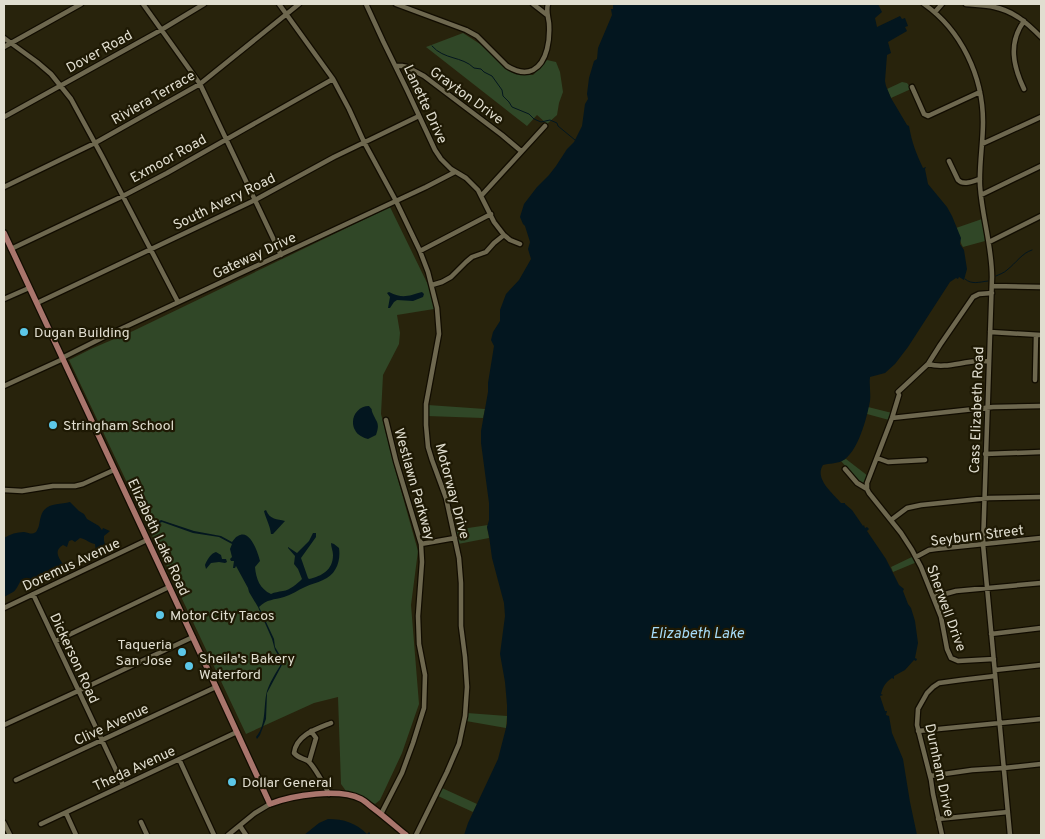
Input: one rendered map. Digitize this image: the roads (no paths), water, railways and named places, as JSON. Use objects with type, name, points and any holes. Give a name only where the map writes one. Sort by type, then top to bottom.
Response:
[{"type":"main road","name":"Elizabeth Lake Road","points":[[4,233],[270,804]]},
{"type":"main road","points":[[270,804],[298,797],[338,793],[361,799],[406,835]]},
{"type":"street","points":[[4,47],[81,4]]},
{"type":"street","points":[[143,4],[200,84],[281,255]]},
{"type":"street","name":"Dover Road","points":[[4,117],[162,30],[204,4]]},
{"type":"street","name":"Motorway Drive","points":[[279,4],[333,79],[420,251],[432,285],[437,308],[439,334],[426,404],[428,447],[446,498],[459,558],[462,583],[461,626],[467,687],[465,716],[454,757],[416,835]]},
{"type":"street","name":"Riviera Terrace","points":[[4,187],[95,143],[200,84],[299,4]]},
{"type":"street","name":"Lanette Drive","points":[[366,4],[418,116],[441,160],[478,190],[490,214],[504,235],[520,244]]},
{"type":"street","points":[[396,4],[466,30],[477,36],[507,66],[527,72],[536,68],[547,48],[549,33],[548,4]]},
{"type":"street","points":[[533,4],[547,15]]},
{"type":"street","name":"Cass Elizabeth Road","points":[[924,4],[930,5],[948,25],[963,47],[972,66],[980,92],[983,118],[981,195],[992,267],[983,544],[1010,835]]},
{"type":"street","points":[[935,12],[942,4]]},
{"type":"street","points":[[966,4],[993,5],[1012,13],[1041,37]]},
{"type":"street","points":[[1024,21],[1019,28],[1013,47],[1016,69],[1024,89]]},
{"type":"street","points":[[4,38],[37,62],[61,85],[95,143],[178,302]]},
{"type":"street","name":"Grayton Drive","points":[[396,66],[407,67],[424,76],[522,151]]},
{"type":"street","name":"Exmoor Road","points":[[11,249],[167,173],[333,79]]},
{"type":"street","points":[[912,88],[924,114],[928,116],[980,92]]},
{"type":"street","name":"South Avery Road","points":[[36,303],[255,200],[364,142],[418,116]]},
{"type":"street","points":[[982,144],[1041,117]]},
{"type":"street","points":[[481,196],[545,126]]},
{"type":"street","points":[[949,161],[960,182],[965,183],[980,178]]},
{"type":"street","points":[[981,195],[1041,166]]},
{"type":"street","name":"Gateway Drive","points":[[4,386],[455,172]]},
{"type":"street","points":[[420,251],[490,214]]},
{"type":"street","points":[[989,242],[1041,216]]},
{"type":"street","points":[[432,285],[451,277],[472,256],[486,252],[504,235]]},
{"type":"street","points":[[992,286],[1041,287]]},
{"type":"street","points":[[4,299],[29,288]]},
{"type":"street","points":[[867,489],[867,483],[892,418],[898,394],[928,364],[972,298],[979,294],[992,293]]},
{"type":"street","points":[[990,332],[1039,335],[1035,380]]},
{"type":"street","points":[[928,364],[944,366],[972,361],[989,361]]},
{"type":"street","points":[[892,418],[987,408],[1041,406]]},
{"type":"street","name":"Westlawn Parkway","points":[[381,814],[409,756],[424,708],[425,675],[419,644],[418,616],[422,562],[421,544],[396,461],[386,420]]},
{"type":"street","points":[[985,454],[1041,452]]},
{"type":"street","points":[[877,458],[888,462],[925,460]]},
{"type":"street","name":"Sherwell Drive","points":[[845,469],[859,485],[867,489],[911,547],[943,620],[947,649],[951,658],[958,662],[994,659]]},
{"type":"street","points":[[4,490],[22,491],[53,486],[75,486],[84,484],[114,470]]},
{"type":"street","points":[[891,520],[903,510],[912,506],[984,499],[1041,497]]},
{"type":"street","points":[[421,544],[455,538]]},
{"type":"street","name":"Seyburn Street","points":[[916,557],[929,550],[1041,538]]},
{"type":"street","name":"Doremus Avenue","points":[[4,608],[147,540]]},
{"type":"street","points":[[934,597],[953,592],[1041,583]]},
{"type":"street","points":[[56,641],[169,587]]},
{"type":"street","name":"Dickerson Road","points":[[33,594],[123,785]]},
{"type":"street","points":[[991,634],[1041,628]]},
{"type":"street","points":[[4,725],[193,637]]},
{"type":"street","points":[[995,670],[1041,665]]},
{"type":"street","name":"Durnham Drive","points":[[942,835],[930,776],[918,731],[918,708],[927,693],[939,683],[995,676]]},
{"type":"street","name":"Clive Avenue","points":[[16,780],[216,687]]},
{"type":"street","points":[[918,731],[1041,719]]},
{"type":"street","points":[[329,794],[309,762],[294,753],[295,747],[306,734],[331,723]]},
{"type":"street","points":[[309,762],[316,738],[311,731]]},
{"type":"street","name":"Theda Avenue","points":[[40,824],[237,732]]},
{"type":"street","points":[[179,759],[214,835]]},
{"type":"street","points":[[930,776],[1041,764]]},
{"type":"street","points":[[228,835],[254,813],[270,804]]},
{"type":"street","points":[[938,819],[1008,812]]},
{"type":"street","points":[[66,813],[76,835]]},
{"type":"street","points":[[141,822],[147,835]]},
{"type":"street","points":[[4,824],[10,835]]},
{"type":"street","points":[[240,826],[246,835]]},
{"type":"water","name":"Elizabeth Lake","points":[[613,4],[878,4],[882,12],[875,18],[877,27],[900,16],[902,19],[905,18],[908,26],[905,27],[907,31],[888,42],[891,53],[887,55],[886,86],[891,98],[909,126],[918,158],[923,168],[926,167],[928,184],[952,216],[961,238],[960,244],[964,250],[967,269],[964,280],[959,277],[950,282],[895,364],[885,373],[870,377],[870,401],[857,443],[848,457],[842,461],[823,465],[821,475],[829,490],[841,503],[845,503],[852,510],[865,528],[869,529],[867,531],[886,559],[899,585],[904,589],[903,591],[915,621],[918,643],[915,658],[917,659],[905,670],[894,676],[894,679],[892,678],[888,681],[882,691],[881,694],[883,695],[880,696],[885,711],[887,711],[886,715],[889,716],[892,733],[903,759],[917,835],[464,835],[498,759],[507,724],[505,682],[500,654],[505,616],[504,603],[492,558],[487,527],[489,503],[481,443],[481,431],[494,346],[491,340],[493,332],[500,321],[500,310],[506,294],[519,280],[531,259],[528,249],[530,242],[520,217],[524,204],[574,142],[582,126],[585,104],[588,99],[589,78],[594,61],[597,59],[598,48],[612,15],[611,9],[613,9]]},
{"type":"water","points":[[422,292],[424,294],[423,297],[413,301],[397,300],[388,308],[390,297],[387,293],[402,296]]},
{"type":"water","points":[[369,406],[378,425],[376,435],[368,439],[357,433],[353,422],[355,414],[361,408]]},
{"type":"water","points":[[70,502],[87,519],[102,530],[103,528],[110,531],[104,536],[108,552],[102,555],[96,553],[95,544],[80,538],[75,542],[69,541],[67,547],[63,545],[58,550],[59,557],[64,566],[62,572],[20,582],[12,593],[4,597],[4,538],[16,533],[32,534],[36,532],[41,516],[46,508]]},
{"type":"water","points":[[266,510],[272,517],[285,521],[273,534],[271,534],[264,511]]},
{"type":"water","points":[[161,520],[194,531],[221,536],[232,542],[237,536],[246,535],[253,542],[260,561],[255,567],[256,576],[261,586],[271,594],[286,590],[296,585],[302,579],[294,564],[295,556],[288,547],[297,553],[309,541],[313,533],[316,533],[316,537],[301,558],[309,579],[326,572],[331,565],[333,555],[331,543],[339,548],[337,567],[328,578],[287,596],[268,601],[259,607],[283,663],[267,693],[266,719],[257,739],[256,737],[262,726],[267,691],[280,666],[281,660],[275,650],[258,607],[236,566],[233,568],[234,561],[230,559],[232,557],[230,549],[232,544],[219,537],[193,533],[162,522],[150,527]]},
{"type":"water","points":[[216,552],[221,555],[222,559],[226,559],[227,562],[211,563],[206,569],[205,565],[208,559]]},
{"type":"water","points":[[328,819],[349,822],[367,834],[369,832],[370,835],[304,835],[319,823]]},
{"type":"waterway","points":[[432,46],[442,54],[464,61],[492,76],[502,90],[503,96],[512,107],[529,114],[541,122],[550,120],[557,123],[575,140]]},
{"type":"waterway","points":[[996,276],[1006,271],[1028,251],[1032,250]]},
{"type":"waterway","points":[[965,279],[973,283],[988,281]]},
{"type":"place","name":"Dugan Building","points":[[24,332]]},
{"type":"place","name":"Stringham School","points":[[53,425]]},
{"type":"place","name":"Motor City Tacos","points":[[160,615]]},
{"type":"place","name":"Taqueria San Jose","points":[[182,652]]},
{"type":"place","name":"Sheila's Bakery Waterford","points":[[189,666]]},
{"type":"place","name":"Dollar General","points":[[232,782]]}]
